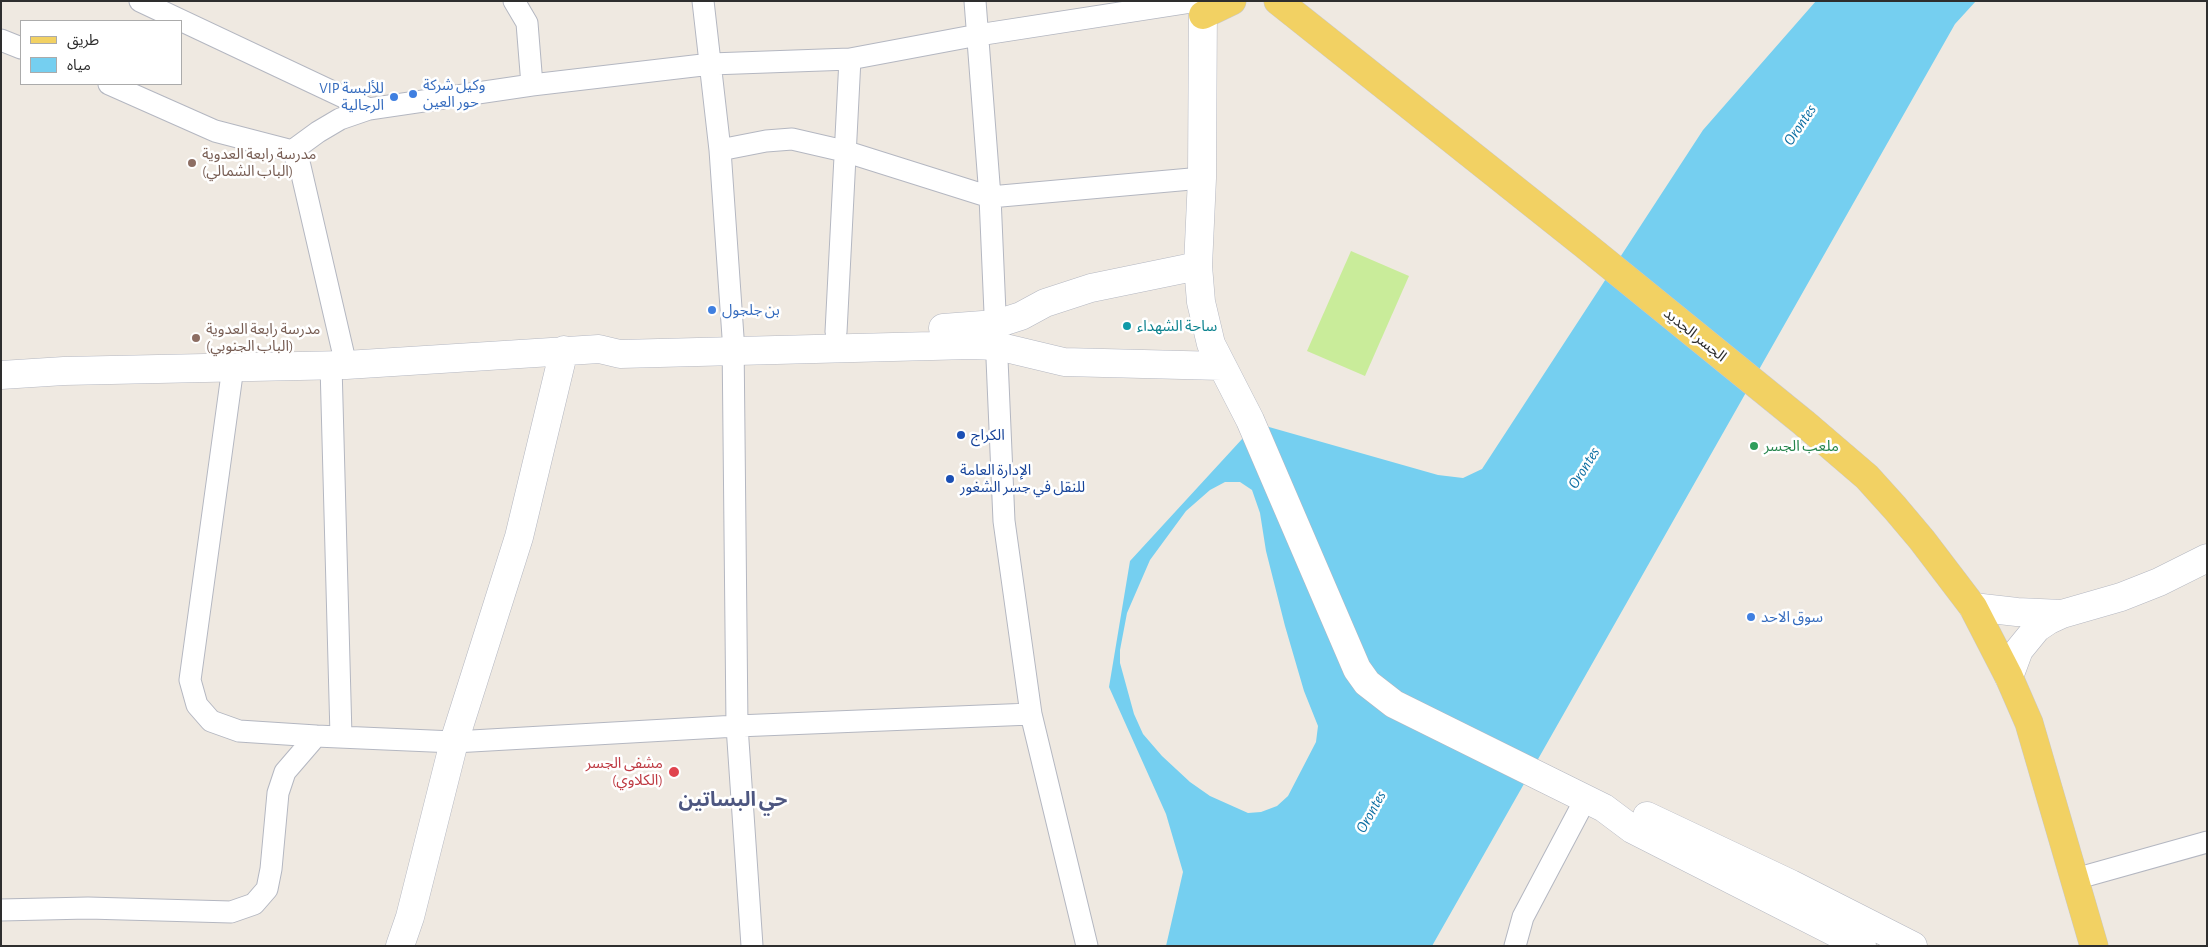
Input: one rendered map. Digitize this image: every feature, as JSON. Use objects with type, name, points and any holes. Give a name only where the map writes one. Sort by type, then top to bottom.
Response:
[{"type":"main road","points":[[1201,6],[1232,1]]},
{"type":"main road","name":"الجسر الجديد","points":[[1278,1],[1586,246],[1804,423],[1867,477],[1895,508],[1973,607],[2010,677],[2029,723],[2094,946]]},
{"type":"street","points":[[140,1],[180,20]]},
{"type":"street","points":[[514,1],[527,23],[532,85]]},
{"type":"street","points":[[703,1],[720,150],[733,344],[737,726],[752,946]]},
{"type":"street","points":[[975,1],[990,198],[1004,521],[1031,714],[1087,946]]},
{"type":"street","points":[[292,152],[318,132],[340,119],[369,109],[532,85],[711,64],[850,59],[978,34],[1201,6],[1202,178],[1198,266],[1201,302],[1211,344],[1250,420],[1349,654],[1367,683],[1394,704],[1595,803],[1632,829],[1862,946]]},
{"type":"street","points":[[182,21],[369,109]]},
{"type":"street","points":[[1,40],[20,48]]},
{"type":"street","points":[[836,332],[850,59]]},
{"type":"street","points":[[111,85],[215,131],[292,152],[300,166],[338,365],[340,736]]},
{"type":"street","points":[[720,150],[766,141],[792,139],[844,152],[990,198],[1202,178]]},
{"type":"street","points":[[733,344],[971,345],[996,335],[1021,316],[1045,303],[1091,288],[1198,266]]},
{"type":"street","points":[[1,375],[64,371],[338,365],[564,350],[599,349],[620,354],[733,344],[836,332],[996,335],[1064,362],[1222,366]]},
{"type":"street","points":[[400,946],[410,917],[454,742],[519,537],[564,350]]},
{"type":"street","points":[[233,367],[190,680],[197,706],[210,722],[239,731],[454,742],[737,726],[1031,714]]},
{"type":"street","points":[[2010,677],[2019,650],[2027,638],[2049,620],[2062,614],[2121,597],[2159,582],[2207,558]]},
{"type":"street","points":[[1973,607],[2017,612],[2062,614]]},
{"type":"street","points":[[1,910],[88,908],[231,912],[254,904],[267,889],[271,869],[278,793],[285,772],[316,736]]},
{"type":"street","points":[[1515,946],[1523,917],[1595,803]]},
{"type":"street","points":[[1595,803],[1646,815],[1791,884],[1913,946]]},
{"type":"street","points":[[2075,879],[2207,842]]},
{"type":"green space","points":[[1351,251],[1409,276],[1365,376],[1307,351]]},
{"type":"water","name":"Orontes","points":[[1816,1],[1976,1],[1955,24],[1432,946],[1166,946],[1183,872],[1166,814],[1109,687],[1130,561],[1243,438],[1269,427],[1438,475],[1463,478],[1482,469],[1703,130]],"holes":[[[1225,482],[1240,482],[1252,490],[1260,513],[1266,551],[1285,626],[1304,691],[1318,726],[1316,742],[1288,796],[1277,806],[1261,812],[1248,813],[1210,796],[1190,782],[1162,756],[1143,734],[1134,714],[1120,663],[1120,650],[1127,613],[1150,560],[1186,511],[1210,490]]]},
{"type":"place","name":"وكيل شركة حور العين","points":[[413,94]]},
{"type":"place","name":"VIP للألبسة الرجالية","points":[[394,97]]},
{"type":"place","name":"مدرسة رابعة العدوية (الباب الشمالي)","points":[[192,163]]},
{"type":"place","name":"بن جلجول","points":[[712,310]]},
{"type":"place","name":"ساحة الشهداء","points":[[1127,326]]},
{"type":"place","name":"مدرسة رابعة العدوية (الباب الجنوبي)","points":[[196,338]]},
{"type":"place","name":"الكراج","points":[[961,435]]},
{"type":"place","name":"ملعب الجسر","points":[[1754,446]]},
{"type":"place","name":"الإدارة العامة للنقل في جسر الشغور","points":[[950,479]]},
{"type":"place","name":"سوق الاحد","points":[[1751,617]]},
{"type":"place","name":"مشفى الجسر (الكلاوي)","points":[[674,772]]},
{"type":"district","name":"حي البساتين","points":[[733,800]]}]
